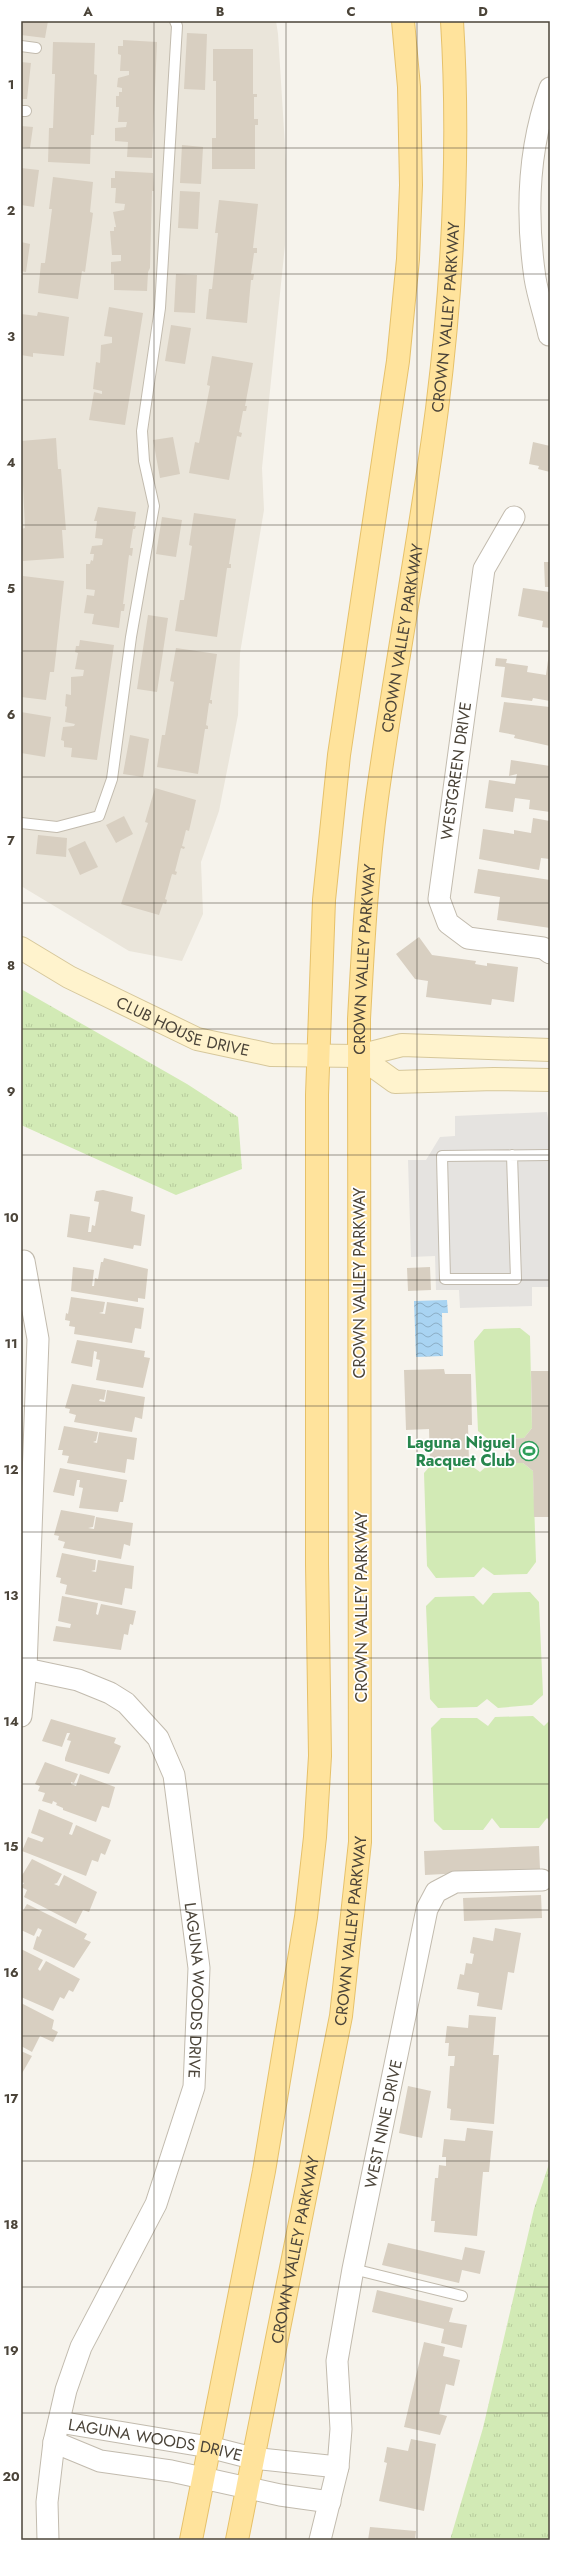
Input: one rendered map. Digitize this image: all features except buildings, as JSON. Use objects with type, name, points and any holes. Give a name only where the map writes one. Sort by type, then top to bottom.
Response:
[{"type":"main road","points":[[191,2540],[264,2171],[306,1917],[315,1837],[320,1756],[317,1564],[318,1056],[324,900],[339,755],[398,361],[408,259],[411,185],[409,87],[403,21]]},
{"type":"main road","name":"CROWN VALLEY PARKWAY","points":[[237,2540],[252,2458],[341,2016],[360,1842],[359,1056],[362,961],[377,800],[437,409],[448,300],[454,233],[455,172],[455,78],[452,21]]},
{"type":"street","points":[[549,335],[535,279],[529,205],[534,152],[550,88]]},
{"type":"street","name":"WESTGREEN DRIVE","points":[[514,517],[484,569],[439,899],[448,924],[468,938],[543,948],[550,953]]},
{"type":"street","name":"CLUB HOUSE DRIVE","points":[[21,948],[69,977],[197,1039],[271,1055],[359,1056],[402,1045],[550,1050]]},
{"type":"street","points":[[359,1056],[395,1082],[494,1079],[550,1080]]},
{"type":"street","points":[[21,1716],[26,1669],[38,1339],[24,1261]]},
{"type":"street","name":"LAGUNA WOODS DRIVE","points":[[26,1669],[78,1680],[110,1693],[126,1702],[158,1738],[174,1775],[199,1968],[194,2087],[177,2144],[156,2204],[81,2347],[66,2390],[54,2442],[47,2502],[48,2540]]},
{"type":"street","name":"WEST NINE DRIVE","points":[[320,2540],[338,2467],[342,2429],[337,2361],[353,2269],[428,1909],[436,1892],[455,1882],[542,1880]]},
{"type":"street","name":"LAGUNA WOODS DRIVE","points":[[59,2422],[209,2447],[252,2458]]},
{"type":"street","name":"LAGUNA WOODS DRIVE","points":[[54,2442],[100,2461],[203,2479]]},
{"type":"street","points":[[252,2458],[338,2467]]},
{"type":"street","points":[[203,2479],[280,2495],[330,2502]]},
{"type":"lane","points":[[21,823],[57,827],[99,816],[112,779],[131,637],[154,506],[144,461],[142,431],[160,308],[177,26],[175,21]]},
{"type":"lane","points":[[21,46],[36,48]]},
{"type":"lane","points":[[512,1154],[516,1279],[445,1279],[442,1156],[512,1154],[550,1155]]},
{"type":"lane","points":[[353,2269],[462,2296]]},
{"type":"shaded area","points":[[21,21],[276,21],[286,162],[285,245],[262,468],[264,510],[240,653],[238,715],[219,811],[201,862],[203,914],[182,961],[129,951],[21,886]]},
{"type":"shaded area","points":[[547,1112],[550,1132],[550,1287],[532,1287],[532,1306],[460,1308],[459,1290],[436,1290],[435,1256],[411,1257],[408,1160],[426,1160],[440,1137],[455,1136],[455,1116]]},
{"type":"green space","points":[[21,989],[187,1084],[238,1117],[242,1169],[176,1195],[21,1125]]},
{"type":"green space","points":[[520,1328],[530,1336],[532,1428],[524,1438],[489,1440],[478,1431],[474,1341],[484,1329]]},
{"type":"green space","points":[[523,1463],[533,1471],[536,1562],[527,1574],[494,1575],[483,1567],[474,1577],[436,1578],[427,1566],[424,1473],[431,1465],[469,1464],[480,1472],[489,1464]]},
{"type":"green space","points":[[530,1592],[539,1602],[543,1695],[532,1705],[498,1708],[487,1699],[477,1707],[438,1708],[430,1699],[426,1606],[435,1597],[474,1596],[483,1605],[493,1593]]},
{"type":"green space","points":[[533,1716],[544,1726],[550,1720],[550,1821],[547,1818],[539,1828],[500,1828],[492,1818],[483,1830],[443,1830],[434,1821],[431,1728],[441,1718],[477,1718],[488,1726],[495,1717]]},
{"type":"green space","points":[[550,2161],[550,2540],[450,2540],[483,2428],[534,2209]]},
{"type":"water","points":[[447,1300],[448,1313],[442,1313],[443,1356],[416,1357],[414,1301]]},
{"type":"place","name":"Laguna Niguel Racquet Club","points":[[529,1451]]}]
